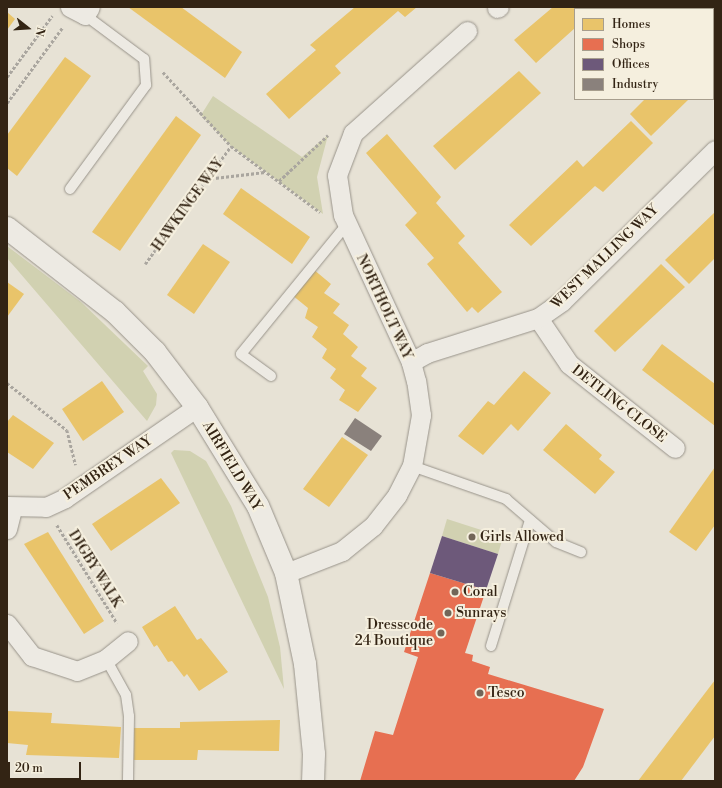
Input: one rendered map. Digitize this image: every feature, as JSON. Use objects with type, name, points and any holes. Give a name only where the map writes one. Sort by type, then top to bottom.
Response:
[{"type":"street","name":"NORTHOLT WAY","points":[[286,573],[342,551],[373,526],[397,495],[412,466],[421,415],[411,362],[342,230],[337,196],[337,175],[353,133],[467,31]]},
{"type":"street","name":"WEST MALLING WAY","points":[[411,362],[427,353],[538,318],[562,301],[715,150]]},
{"type":"street","name":"AIRFIELD WAY","points":[[7,228],[115,312],[155,352],[197,407],[258,506],[286,573],[305,664],[314,754],[313,781]]},
{"type":"street","name":"DETLING CLOSE","points":[[538,318],[569,364],[675,448]]},
{"type":"street","name":"PEMBREY WAY","points":[[7,529],[9,508],[46,508],[94,481],[197,407]]},
{"type":"street","points":[[7,624],[32,656],[77,670],[106,659],[128,641]]},
{"type":"lane","points":[[70,189],[146,85],[144,59],[74,10]]},
{"type":"lane","points":[[271,376],[242,354],[342,230]]},
{"type":"lane","points":[[412,466],[506,499],[556,542],[581,552]]},
{"type":"lane","points":[[491,646],[530,520]]},
{"type":"lane","points":[[106,659],[126,695],[128,781]]},
{"type":"path","points":[[7,77],[74,10]]},
{"type":"path","points":[[7,103],[74,10]]},
{"type":"path","points":[[144,59],[152,60],[231,146],[323,214],[342,230]]},
{"type":"path","points":[[279,181],[328,135],[353,133]]},
{"type":"path","name":"HAWKINGE WAY","points":[[145,264],[231,146]]},
{"type":"path","points":[[206,179],[266,172]]},
{"type":"path","points":[[7,383],[66,430],[73,462],[94,481]]},
{"type":"path","name":"DIGBY WALK","points":[[46,508],[128,641]]},
{"type":"green space","points":[[213,96],[302,157],[328,135],[317,177],[323,214],[231,146],[201,115]]},
{"type":"green space","points":[[7,246],[81,302],[148,366],[143,371],[157,394],[156,405],[147,421],[7,258]]},
{"type":"green space","points":[[174,450],[190,451],[206,461],[231,506],[268,597],[280,647],[284,689],[171,453]]},
{"type":"green space","name":"Girls Allowed","points":[[447,519],[503,537],[498,554],[442,536]]},
{"type":"building: Homes","points":[[128,7],[181,7],[242,52],[225,78]]},
{"type":"building: Homes","points":[[355,7],[417,7],[405,17],[398,11],[335,66],[341,73],[289,119],[266,94],[316,50],[310,45]]},
{"type":"building: Homes","points":[[553,7],[598,7],[574,8],[574,29],[536,63],[514,40]]},
{"type":"building: Homes","points":[[7,12],[15,19],[7,30]]},
{"type":"building: Homes","points":[[715,26],[715,63],[714,62]]},
{"type":"building: Homes","points":[[65,57],[91,76],[17,176],[7,168],[7,135]]},
{"type":"building: Homes","points":[[519,71],[541,93],[455,170],[433,146]]},
{"type":"building: Homes","points":[[644,100],[688,100],[651,136],[630,114]]},
{"type":"building: Homes","points":[[176,116],[201,135],[120,251],[92,232]]},
{"type":"building: Homes","points":[[631,121],[653,143],[603,192],[595,186],[531,246],[509,225],[577,160],[583,167]]},
{"type":"building: Homes","points":[[387,134],[441,197],[436,203],[465,236],[458,243],[502,292],[478,313],[472,307],[467,312],[427,264],[434,258],[405,225],[417,213],[366,153]]},
{"type":"building: Homes","points":[[241,188],[310,237],[292,264],[223,214]]},
{"type":"building: Homes","points":[[715,212],[715,258],[689,284],[665,260]]},
{"type":"building: Homes","points":[[203,244],[230,262],[194,314],[167,295]]},
{"type":"building: Homes","points":[[661,264],[685,287],[615,352],[594,331]]},
{"type":"building: Homes","points":[[313,269],[331,284],[324,293],[340,304],[333,313],[349,325],[343,334],[358,347],[351,356],[367,368],[361,376],[377,388],[358,412],[339,400],[345,390],[330,378],[336,369],[322,358],[327,349],[312,337],[318,327],[305,318],[308,308],[292,295]]},
{"type":"building: Homes","points":[[7,282],[24,294],[7,317]]},
{"type":"building: Homes","points":[[662,344],[715,384],[715,426],[642,370]]},
{"type":"building: Homes","points":[[524,371],[551,393],[518,431],[511,424],[483,455],[458,436],[488,401],[494,405]]},
{"type":"building: Homes","points":[[102,381],[124,412],[83,441],[62,409]]},
{"type":"building: Homes","points":[[13,415],[54,443],[33,469],[7,452],[7,422]]},
{"type":"building: Homes","points":[[566,424],[602,455],[599,459],[615,472],[595,494],[543,450]]},
{"type":"building: Homes","points":[[342,437],[368,455],[329,507],[303,489]]},
{"type":"building: Homes","points":[[715,467],[715,525],[696,551],[669,532]]},
{"type":"building: Homes","points":[[161,478],[180,503],[111,551],[92,524]]},
{"type":"building: Homes","points":[[48,532],[104,621],[84,634],[24,544]]},
{"type":"building: Homes","points":[[175,606],[197,640],[201,638],[228,672],[199,691],[187,674],[184,677],[172,661],[168,662],[157,645],[154,647],[142,627]]},
{"type":"building: Homes","points":[[715,680],[715,736],[681,781],[638,781]]},
{"type":"building: Homes","points":[[7,711],[52,713],[51,723],[121,727],[119,758],[26,755],[28,745],[7,743]]},
{"type":"building: Homes","points":[[280,720],[279,751],[198,750],[197,760],[133,760],[134,728],[180,728],[180,722]]},
{"type":"building: Shops","name":"Tesco","points":[[430,573],[486,590],[465,653],[473,655],[472,661],[490,667],[488,674],[604,709],[583,767],[574,781],[360,781],[375,731],[393,735],[418,657],[404,652]]},
{"type":"building: Offices","points":[[442,536],[498,554],[486,590],[430,573]]},
{"type":"building: Industry","points":[[355,418],[382,436],[371,451],[344,434]]},
{"type":"place","name":"Girls Allowed","points":[[472,537]]},
{"type":"place","name":"Coral","points":[[455,592]]},
{"type":"place","name":"Sunrays","points":[[448,613]]},
{"type":"place","name":"Dresscode 24 Boutique","points":[[441,633]]},
{"type":"place","name":"Tesco","points":[[480,693]]}]
